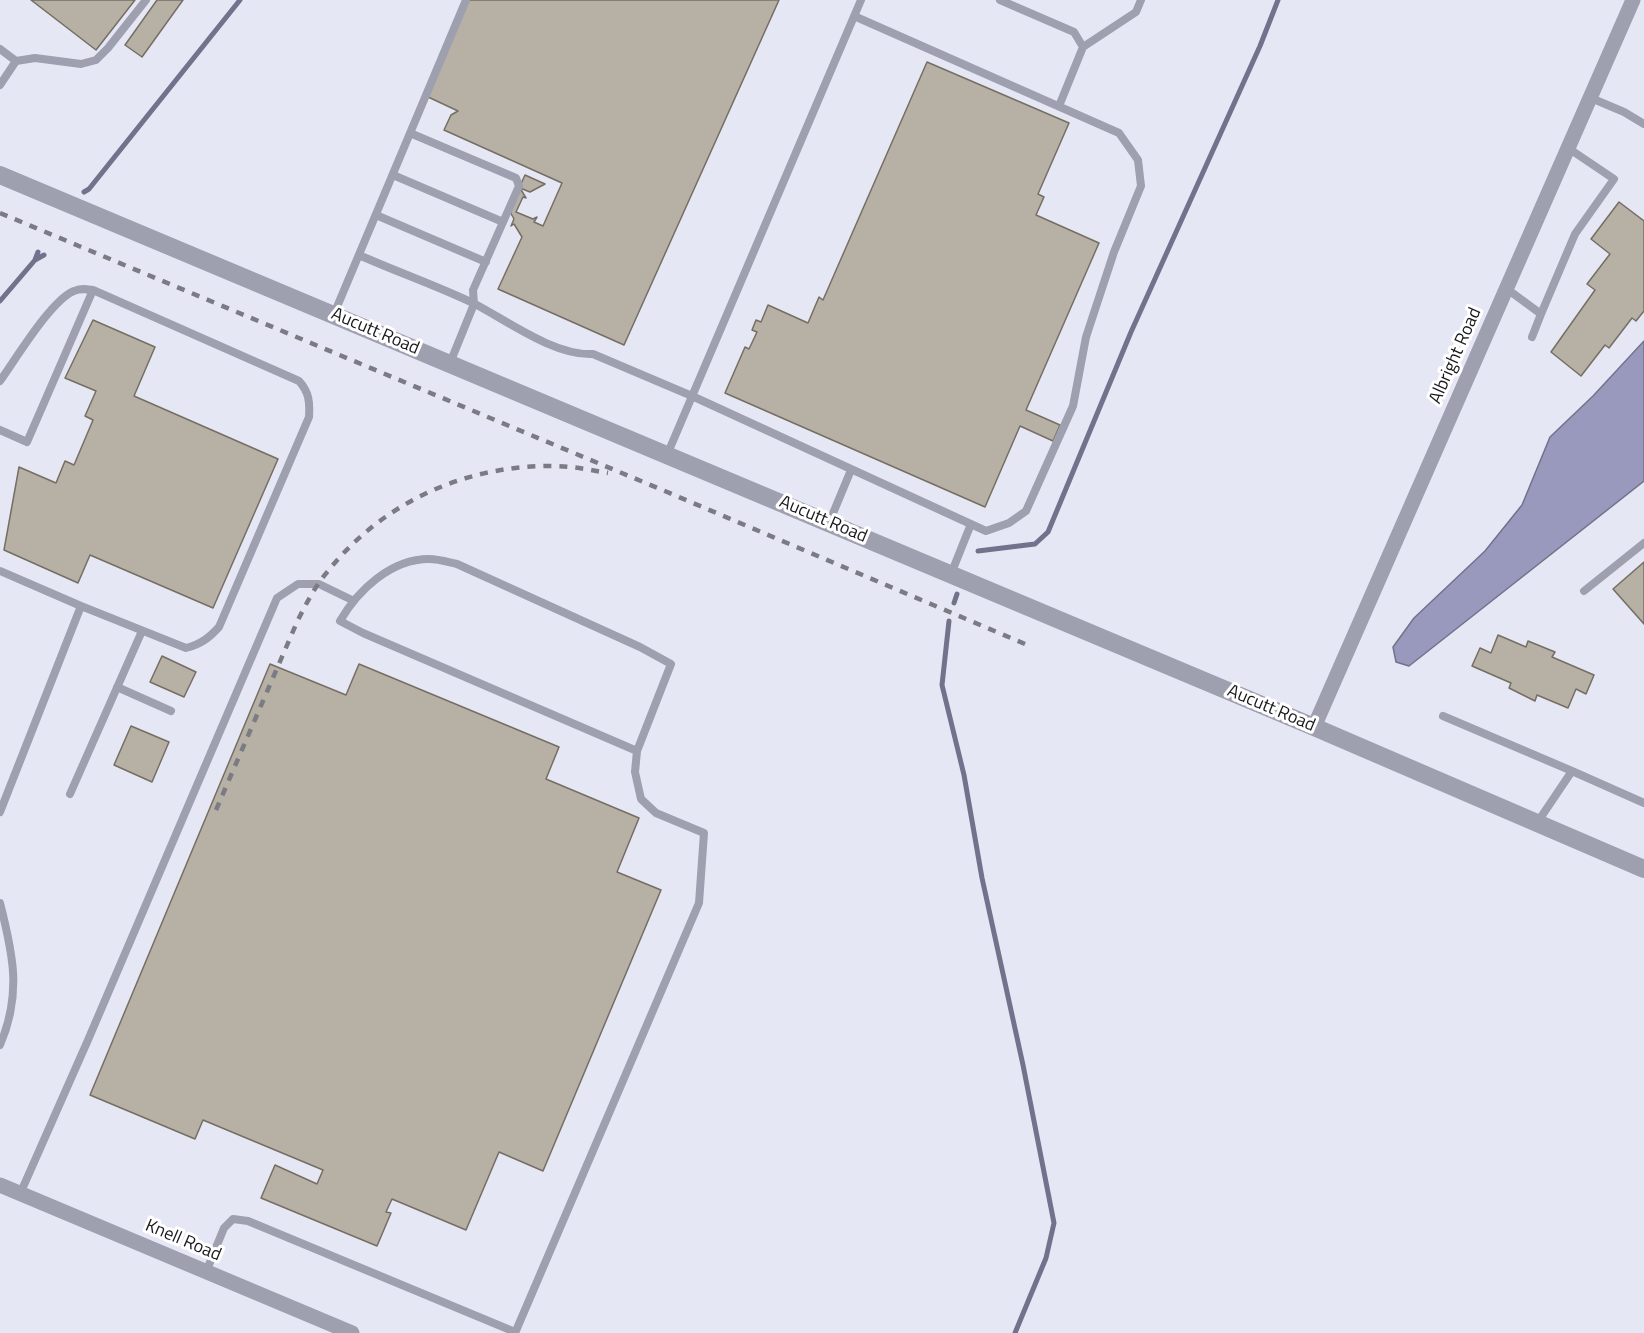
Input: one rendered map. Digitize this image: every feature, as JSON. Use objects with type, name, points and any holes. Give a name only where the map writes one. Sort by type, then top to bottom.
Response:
[{"type":"street","name":"Albright Road","points":[[1314,727],[1633,0]]},
{"type":"street","name":"Aucutt Road","points":[[0,175],[1314,727],[1644,869]]},
{"type":"street","name":"Knell Road","points":[[0,1185],[352,1333]]},
{"type":"lane","points":[[0,49],[16,61],[35,58],[81,64],[96,60],[146,0]]},
{"type":"lane","points":[[334,315],[466,0]]},
{"type":"lane","points":[[667,455],[861,0]]},
{"type":"lane","points":[[1000,0],[1074,32],[1083,47]]},
{"type":"lane","points":[[1059,106],[1083,47],[1136,12],[1141,0]]},
{"type":"lane","points":[[359,255],[474,304],[516,328],[577,355],[593,354],[692,396],[986,531],[1009,523],[1026,511],[1073,406],[1086,337],[1114,252],[1141,186],[1138,160],[1119,133],[854,16]]},
{"type":"lane","points":[[0,85],[16,61]]},
{"type":"lane","points":[[1591,98],[1624,112],[1644,124]]},
{"type":"lane","points":[[410,134],[516,178],[519,186],[473,290],[474,304],[450,363]]},
{"type":"lane","points":[[1532,337],[1575,234],[1614,180],[1568,148]]},
{"type":"lane","points":[[393,175],[503,222]]},
{"type":"lane","points":[[376,215],[486,262]]},
{"type":"lane","points":[[0,381],[52,308],[76,289],[93,290],[299,381],[306,389],[310,402],[309,417],[219,627],[199,645],[186,648],[0,572]]},
{"type":"lane","points":[[1507,289],[1541,314]]},
{"type":"lane","points":[[0,430],[27,442],[93,290]]},
{"type":"lane","points":[[829,523],[851,470]]},
{"type":"lane","points":[[951,574],[971,524]]},
{"type":"lane","points":[[1584,591],[1644,543]]},
{"type":"lane","points":[[206,1272],[224,1228],[233,1219],[248,1221],[515,1332],[699,903],[704,833],[656,813],[640,799],[635,772],[637,751],[671,664],[640,647],[457,564],[432,559],[412,560],[393,568],[372,583],[354,601],[340,621],[637,751]]},
{"type":"lane","points":[[20,1194],[278,598],[298,584],[319,584],[354,601]]},
{"type":"lane","points":[[0,812],[81,606]]},
{"type":"lane","points":[[70,794],[142,631]]},
{"type":"lane","points":[[117,687],[171,711]]},
{"type":"lane","points":[[1443,716],[1644,803]]},
{"type":"lane","points":[[1537,823],[1572,771]]},
{"type":"lane","points":[[0,903],[14,964],[15,983],[9,1017],[0,1045]]},
{"type":"water","points":[[1644,341],[1644,481],[1409,666],[1396,662],[1393,647],[1414,618],[1485,551],[1522,505],[1550,437],[1593,396]]},
{"type":"building","points":[[31,0],[135,0],[96,50]]},
{"type":"building","points":[[157,0],[183,0],[142,57],[125,45]]},
{"type":"building","points":[[469,0],[779,0],[624,345],[498,289],[522,237],[514,224],[511,226],[514,219],[509,210],[525,175],[545,184],[530,192],[520,188],[526,198],[523,197],[516,212],[533,219],[537,217],[534,222],[543,226],[562,183],[444,130],[451,115],[458,111],[426,96]]},
{"type":"building","points":[[927,62],[1069,123],[1038,194],[1044,197],[1036,215],[1099,243],[1026,410],[1060,425],[1053,441],[1020,426],[985,507],[725,393],[745,347],[749,349],[757,332],[752,330],[756,320],[761,322],[768,305],[808,323],[819,297],[823,300]]},
{"type":"building","points":[[1619,202],[1644,221],[1644,311],[1636,321],[1632,318],[1609,348],[1605,345],[1581,376],[1551,352],[1595,290],[1587,284],[1610,254],[1591,239]]},
{"type":"building","points":[[93,320],[155,347],[134,396],[278,459],[213,608],[90,555],[78,583],[4,550],[19,467],[56,483],[65,461],[74,465],[93,420],[85,416],[96,391],[65,378]]},
{"type":"building","points":[[1644,562],[1644,624],[1613,589]]},
{"type":"building","points":[[1498,635],[1526,647],[1528,641],[1555,652],[1552,657],[1594,675],[1586,694],[1576,689],[1568,708],[1537,695],[1535,701],[1509,688],[1511,683],[1472,666],[1480,648],[1491,653]]},
{"type":"building","points":[[162,656],[196,672],[184,697],[150,682]]},
{"type":"building","points":[[270,664],[346,695],[359,664],[559,747],[546,779],[639,818],[617,872],[661,890],[543,1171],[499,1152],[466,1230],[392,1199],[386,1212],[391,1213],[377,1246],[261,1198],[275,1165],[317,1184],[323,1170],[203,1120],[195,1139],[90,1095]]},
{"type":"building","points":[[131,726],[169,742],[152,782],[114,765]]},
{"type":"waterway","points":[[84,192],[89,189],[240,0]]},
{"type":"waterway","points":[[978,551],[1035,544],[1048,532],[1131,332],[1260,46],[1278,0]]},
{"type":"waterway","points":[[35,260],[38,252]]},
{"type":"waterway","points":[[0,301],[35,260],[44,255]]},
{"type":"waterway","points":[[954,603],[957,594]]},
{"type":"waterway","points":[[949,621],[942,685],[964,775],[982,878],[1023,1065],[1054,1223],[1046,1258],[1015,1333]]},
{"type":"railway","points":[[0,213],[1025,644]]},
{"type":"railway","points":[[216,810],[307,602],[328,571],[374,525],[400,507],[428,492],[489,472],[521,467],[553,466],[608,473]]}]
